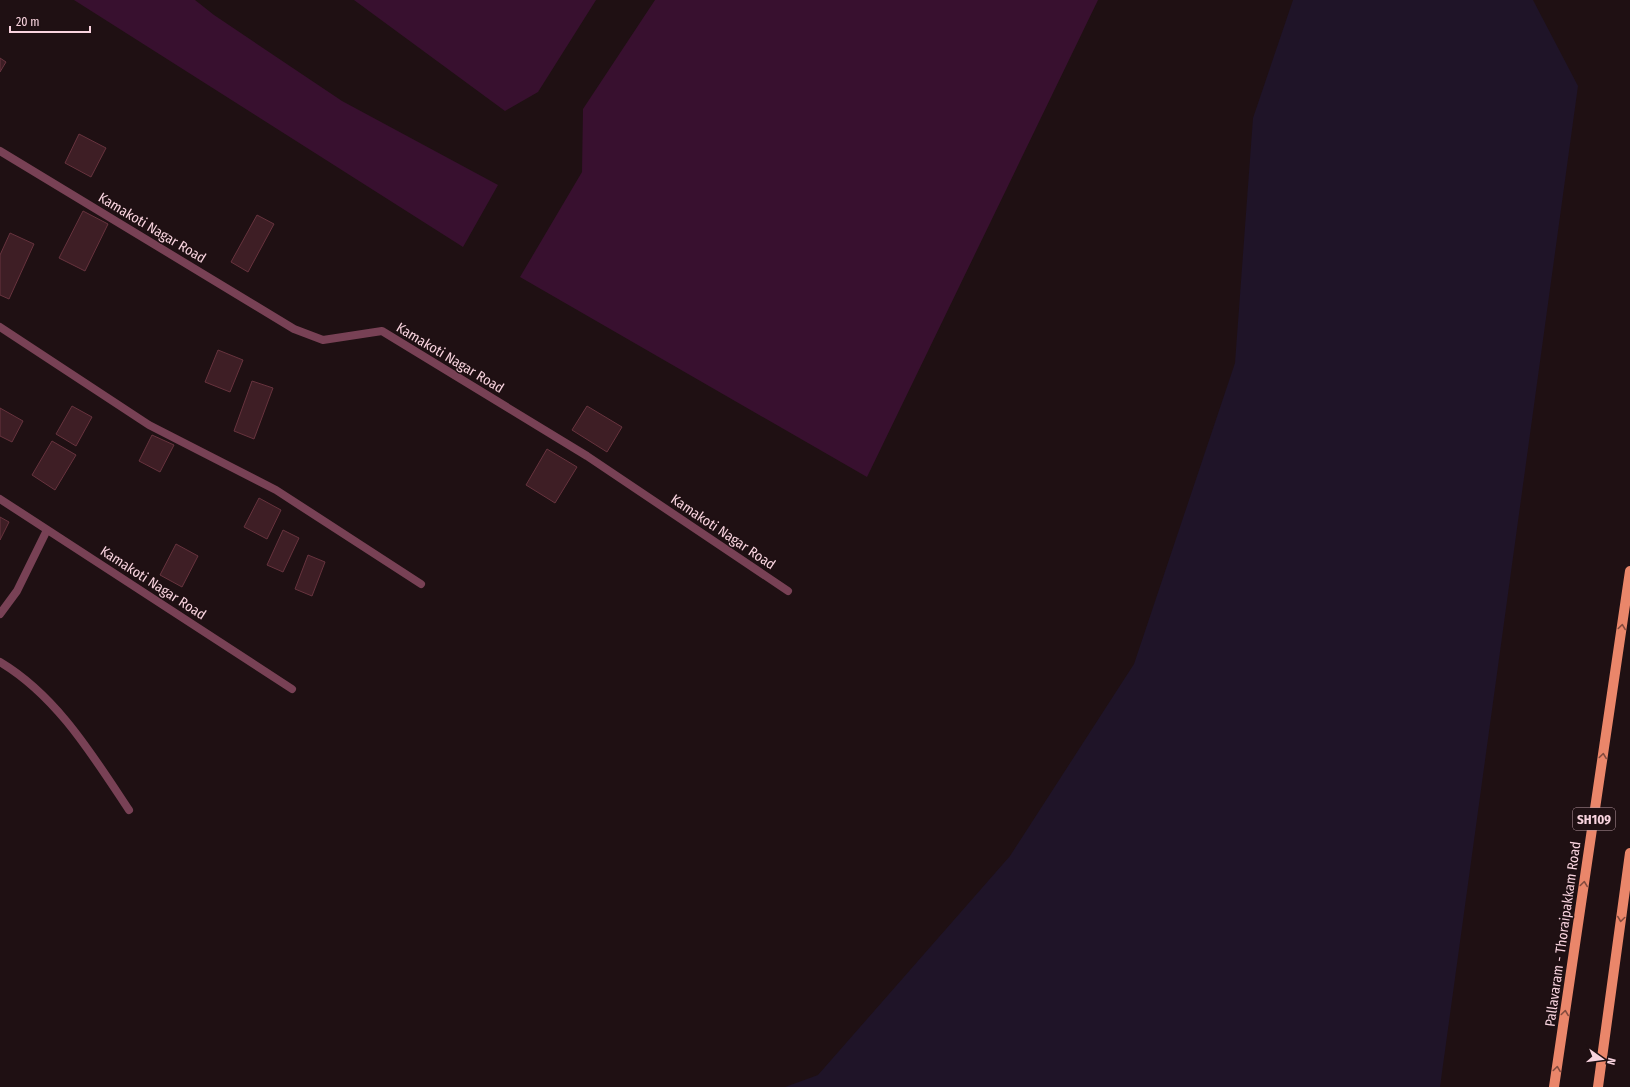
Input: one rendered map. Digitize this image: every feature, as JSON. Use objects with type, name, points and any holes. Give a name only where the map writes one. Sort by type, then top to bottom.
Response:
[{"type":"main road","name":"Pallavaram - Thoraipakkam Road","points":[[1554,1087],[1630,571]]},
{"type":"main road","points":[[1598,1087],[1630,853]]},
{"type":"street","name":"Kamakoti Nagar Road","points":[[0,151],[294,329],[323,340],[382,331],[587,456],[788,591]]},
{"type":"street","points":[[0,327],[148,425],[276,490],[421,584]]},
{"type":"street","name":"Kamakoti Nagar Road","points":[[0,499],[292,689]]},
{"type":"street","points":[[0,614],[17,591],[47,530]]},
{"type":"street","points":[[0,662],[9,667],[52,704],[87,746],[129,810]]},
{"type":"shaded area","points":[[74,0],[195,0],[214,15],[342,101],[498,185],[463,247]]},
{"type":"shaded area","points":[[354,0],[596,0],[538,92],[505,111]]},
{"type":"shaded area","points":[[655,0],[1098,0],[867,477],[520,277],[582,172],[583,109]]},
{"type":"shaded area","points":[[1293,0],[1533,0],[1578,86],[1440,1087],[785,1087],[818,1075],[1010,856],[1134,664],[1235,363],[1253,118]]},
{"type":"building","points":[[0,58],[6,62],[0,72]]},
{"type":"building","points":[[79,134],[106,148],[91,177],[65,163]]},
{"type":"building","points":[[83,211],[108,224],[85,271],[59,258]]},
{"type":"building","points":[[257,215],[274,224],[248,272],[231,262]]},
{"type":"building","points":[[10,233],[34,244],[9,299],[0,295],[0,255]]},
{"type":"building","points":[[218,350],[243,360],[230,392],[205,382]]},
{"type":"building","points":[[252,381],[273,388],[254,439],[234,431]]},
{"type":"building","points":[[72,406],[92,417],[76,446],[56,434]]},
{"type":"building","points":[[587,406],[622,427],[607,452],[572,430]]},
{"type":"building","points":[[0,408],[23,421],[12,442],[0,436]]},
{"type":"building","points":[[152,435],[174,445],[160,472],[139,461]]},
{"type":"building","points":[[52,441],[76,455],[55,490],[32,475]]},
{"type":"building","points":[[547,449],[577,467],[555,503],[526,485]]},
{"type":"building","points":[[259,498],[281,510],[267,539],[244,527]]},
{"type":"building","points":[[0,517],[9,522],[0,540]]},
{"type":"building","points":[[283,530],[299,538],[283,572],[267,565]]},
{"type":"building","points":[[176,544],[198,556],[182,587],[160,575]]},
{"type":"building","points":[[308,555],[325,562],[312,596],[295,589]]}]
